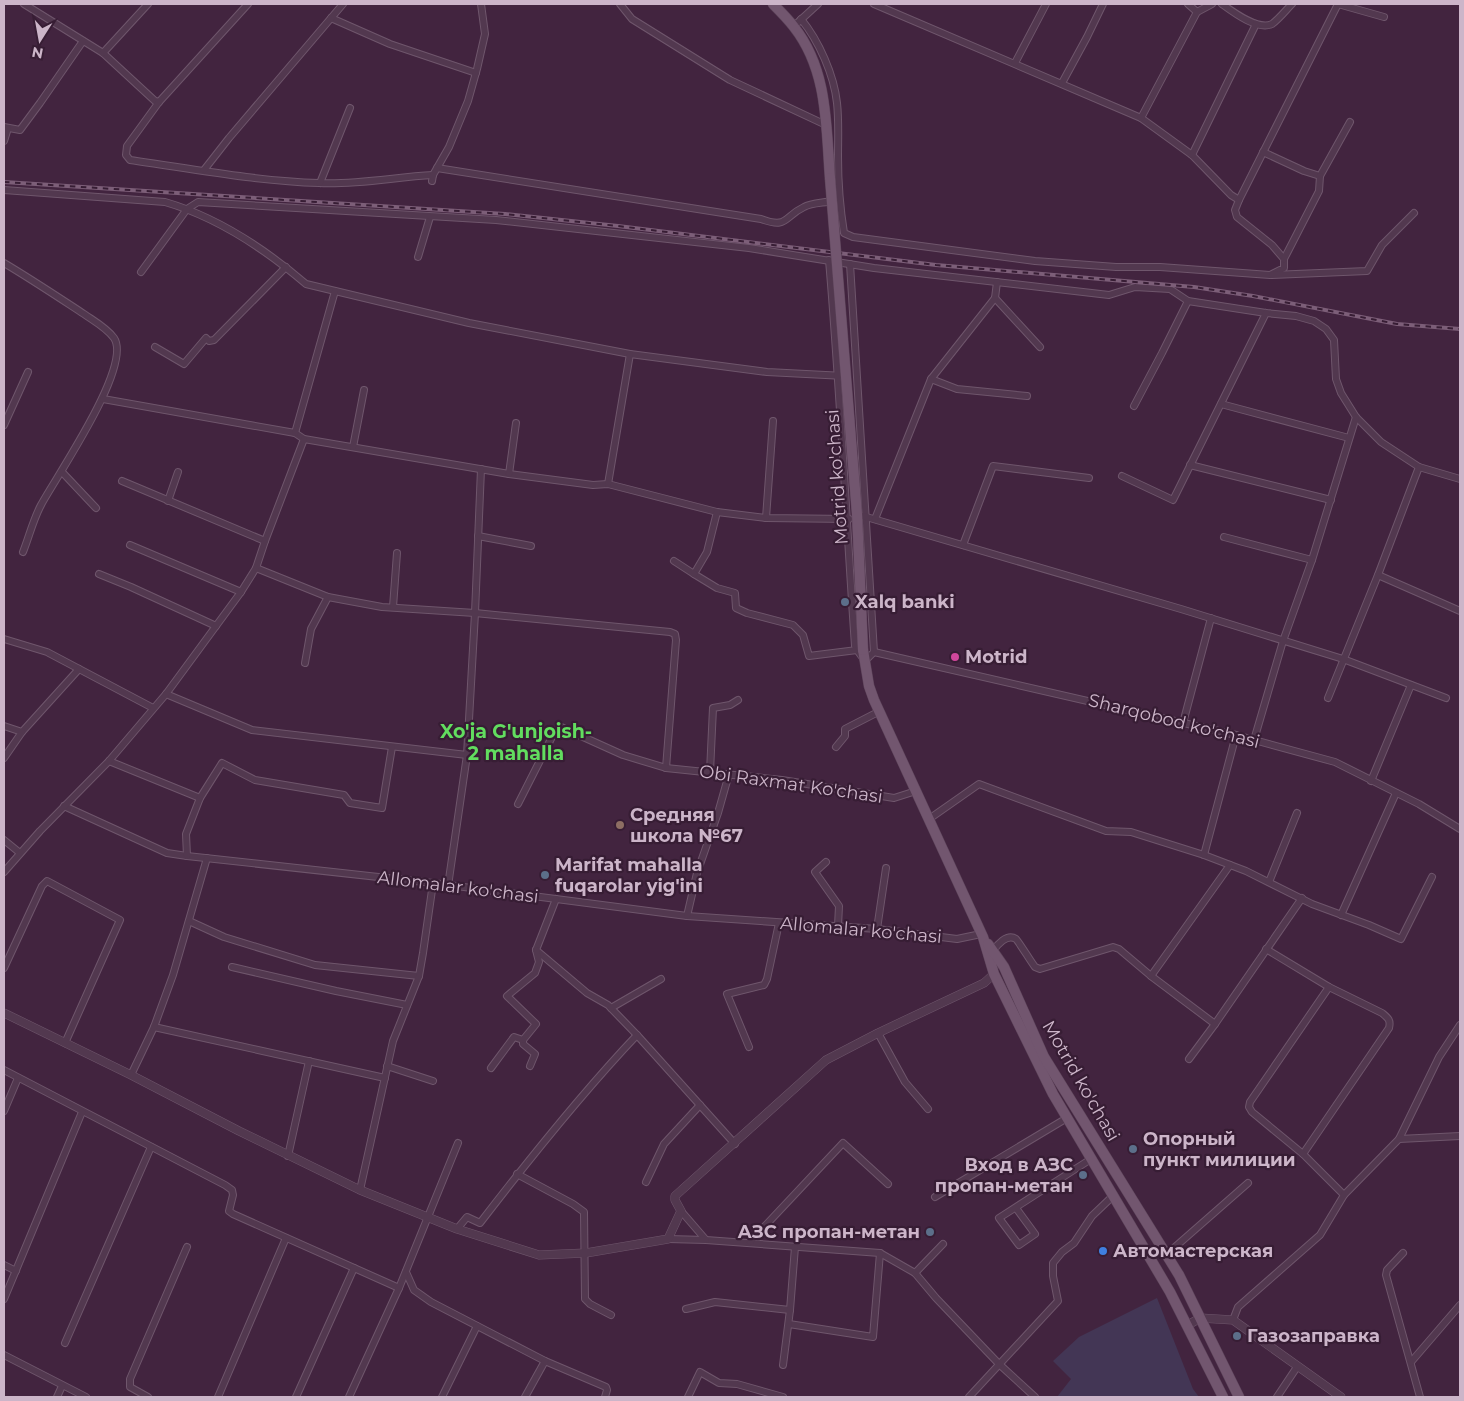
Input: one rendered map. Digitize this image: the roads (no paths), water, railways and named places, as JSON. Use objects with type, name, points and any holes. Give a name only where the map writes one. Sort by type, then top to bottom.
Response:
[{"type":"main road","name":"Motrid ko'chasi","points":[[773,4],[797,23],[816,68],[824,100],[842,376],[860,516],[860,650],[865,662],[869,686],[982,936],[994,974],[1053,1094],[1114,1195],[1188,1325],[1223,1397]]},
{"type":"main road","name":"Motrid ko'chasi","points":[[982,936],[1004,968],[1044,1057],[1179,1274],[1239,1397]]},
{"type":"street","points":[[24,4],[103,53],[155,101],[160,102]]},
{"type":"street","points":[[103,53],[148,4]]},
{"type":"street","points":[[248,4],[160,102],[127,146],[126,155],[130,160],[227,174],[320,183],[432,178],[449,147],[468,101],[476,73],[486,34],[481,4]]},
{"type":"street","points":[[204,170],[342,4]]},
{"type":"street","points":[[620,4],[632,19],[730,80],[826,125]]},
{"type":"street","points":[[818,4],[797,23],[807,27],[815,41],[831,77],[835,92],[838,124],[840,208],[844,234],[882,242],[1035,261],[1270,275],[1367,271],[1382,245],[1414,213]]},
{"type":"street","points":[[874,4],[1141,118],[1192,155],[1231,195],[1239,200]]},
{"type":"street","points":[[1015,63],[1046,4]]},
{"type":"street","points":[[1062,84],[1088,37],[1103,4]]},
{"type":"street","points":[[1188,4],[1197,12]]},
{"type":"street","points":[[1141,118],[1197,12],[1212,4]]},
{"type":"street","points":[[1222,4],[1256,24],[1264,26],[1272,24],[1292,4]]},
{"type":"street","points":[[1284,259],[1272,246],[1237,217],[1235,210],[1239,200],[1338,4],[1384,17]]},
{"type":"street","points":[[331,18],[390,44],[476,73]]},
{"type":"street","points":[[1192,155],[1256,24]]},
{"type":"street","points":[[4,141],[6,128],[20,130],[83,40]]},
{"type":"street","points":[[320,183],[350,108]]},
{"type":"street","points":[[1270,275],[1284,268],[1284,259],[1319,191],[1320,176],[1350,122]]},
{"type":"street","points":[[1263,152],[1304,171],[1320,176]]},
{"type":"street","points":[[437,168],[672,204],[780,224],[805,206],[832,201]]},
{"type":"street","points":[[4,190],[165,202],[212,220],[286,267],[306,284],[469,323],[630,354],[767,372],[842,376]]},
{"type":"street","points":[[141,272],[187,209],[198,202],[506,221],[749,248],[874,268],[1109,295],[1135,287],[1170,289],[1188,301],[1266,314],[1296,316],[1314,321],[1326,329],[1334,340],[1336,379],[1341,393],[1356,416],[1381,442],[1419,467],[1460,479]]},
{"type":"street","points":[[418,258],[430,216]]},
{"type":"street","points":[[674,561],[716,588],[735,593],[736,608],[747,613],[793,625],[803,635],[809,656],[860,650],[846,519],[842,376],[829,260]]},
{"type":"street","points":[[4,263],[32,279],[103,327],[115,338],[117,350],[113,374],[103,398],[62,472],[40,507],[24,552]]},
{"type":"street","points":[[850,264],[864,498],[860,516],[874,652],[865,662]]},
{"type":"street","points":[[155,347],[184,364],[206,338],[214,340],[286,267]]},
{"type":"street","points":[[875,519],[931,379],[995,298],[997,282]]},
{"type":"street","points":[[295,434],[335,291]]},
{"type":"street","points":[[995,298],[1040,346]]},
{"type":"street","points":[[1134,406],[1188,301]]},
{"type":"street","points":[[1122,476],[1173,500],[1266,314]]},
{"type":"street","points":[[608,484],[630,354]]},
{"type":"street","points":[[4,426],[28,372]]},
{"type":"street","points":[[931,379],[957,389],[1027,396]]},
{"type":"street","points":[[353,447],[364,390]]},
{"type":"street","points":[[103,398],[295,434],[304,439],[509,474],[593,485],[608,484],[717,512],[766,518],[846,519],[860,516],[875,519],[1212,618],[1343,659],[1446,698]]},
{"type":"street","points":[[1220,404],[1349,438]]},
{"type":"street","points":[[1254,740],[1283,641],[1312,560],[1356,416]]},
{"type":"street","points":[[766,518],[773,421]]},
{"type":"street","points":[[509,474],[516,423]]},
{"type":"street","points":[[4,872],[64,806],[109,761],[166,694],[241,592],[256,568],[304,439]]},
{"type":"street","points":[[1190,465],[1331,500]]},
{"type":"street","points":[[963,545],[993,466],[1089,478]]},
{"type":"street","points":[[1328,698],[1419,467]]},
{"type":"street","points":[[448,886],[467,756],[481,469]]},
{"type":"street","points":[[62,472],[96,508]]},
{"type":"street","points":[[168,501],[178,472]]},
{"type":"street","points":[[122,481],[265,541]]},
{"type":"street","points":[[845,496],[864,498]]},
{"type":"street","points":[[694,574],[707,552],[717,512]]},
{"type":"street","points":[[478,536],[531,546]]},
{"type":"street","points":[[1224,537],[1312,560]]},
{"type":"street","points":[[130,545],[241,592]]},
{"type":"street","points":[[393,607],[397,553]]},
{"type":"street","points":[[256,568],[328,597],[393,607],[475,613],[675,634],[666,768],[623,755],[561,727],[555,731],[518,804]]},
{"type":"street","points":[[99,574],[216,626]]},
{"type":"street","points":[[1378,575],[1460,612]]},
{"type":"street","points":[[305,662],[311,629],[328,597]]},
{"type":"street","points":[[1184,722],[1212,618]]},
{"type":"street","points":[[4,639],[47,652],[153,708]]},
{"type":"street","name":"Sharqobod ko'chasi","points":[[874,652],[1184,722],[1335,762],[1419,804],[1460,829]]},
{"type":"street","points":[[4,758],[22,732],[79,669]]},
{"type":"street","points":[[1371,781],[1411,685]]},
{"type":"street","points":[[166,694],[252,730],[467,756]]},
{"type":"street","points":[[710,772],[713,708],[730,705],[738,700]]},
{"type":"street","points":[[836,747],[846,736],[845,729],[880,711]]},
{"type":"street","points":[[4,726],[22,732]]},
{"type":"street","points":[[1204,855],[1236,735]]},
{"type":"street","points":[[187,856],[186,834],[200,798],[222,763],[255,780],[344,795],[350,803],[382,808],[392,747]]},
{"type":"street","points":[[109,761],[200,798]]},
{"type":"street","name":"Obi Raxmat Ko'chasi","points":[[666,768],[782,780],[894,798],[916,791]]},
{"type":"street","points":[[688,916],[697,874],[730,774]]},
{"type":"street","points":[[929,819],[979,784],[1106,831],[1131,832],[1204,855],[1269,882],[1312,904],[1401,939],[1432,877]]},
{"type":"street","points":[[1341,915],[1396,793]]},
{"type":"street","name":"Allomalar ko'chasi","points":[[64,806],[168,853],[187,856],[432,883],[688,916],[876,929],[957,939],[982,936]]},
{"type":"street","points":[[1269,882],[1297,813]]},
{"type":"street","points":[[4,840],[20,853]]},
{"type":"street","points":[[131,1075],[154,1026],[173,975],[206,858]]},
{"type":"street","points":[[826,862],[815,872],[838,906],[838,926]]},
{"type":"street","points":[[1151,976],[1230,865]]},
{"type":"street","points":[[876,929],[886,868]]},
{"type":"street","points":[[4,968],[42,886],[47,881],[120,920],[65,1043]]},
{"type":"street","points":[[360,1190],[393,1041],[418,976],[423,953],[432,883]]},
{"type":"street","points":[[1189,1059],[1302,898]]},
{"type":"street","points":[[523,1040],[536,1024],[507,996],[535,973],[539,962],[536,950],[556,899]]},
{"type":"street","points":[[189,922],[224,937],[315,965],[418,976]]},
{"type":"street","points":[[749,1047],[727,994],[764,985],[767,979],[779,922]]},
{"type":"street","points":[[993,951],[999,942],[1010,938],[1017,940],[1035,967],[1040,969],[1113,947],[1119,949],[1151,976],[1215,1024]]},
{"type":"street","points":[[1266,949],[1329,987],[1382,1013],[1388,1018],[1390,1023],[1389,1028],[1303,1154]]},
{"type":"street","points":[[536,950],[587,993],[611,1008],[735,1144]]},
{"type":"street","points":[[232,967],[407,1005]]},
{"type":"street","points":[[706,1240],[682,1211],[675,1200],[675,1196],[735,1144],[826,1060],[984,983],[994,974]]},
{"type":"street","points":[[611,1008],[661,979]]},
{"type":"street","points":[[1329,987],[1250,1102],[1249,1107],[1252,1112],[1303,1154],[1344,1195]]},
{"type":"street","points":[[4,1013],[131,1075],[288,1156],[360,1190],[457,1229],[540,1255],[586,1253],[668,1239],[750,1242],[880,1253],[915,1273],[936,1298],[1035,1397]]},
{"type":"street","points":[[1232,1320],[1238,1307],[1320,1235],[1344,1195],[1399,1139],[1439,1057],[1460,1025]]},
{"type":"street","points":[[154,1026],[385,1078]]},
{"type":"street","points":[[878,1033],[905,1082],[928,1110]]},
{"type":"street","points":[[457,1229],[467,1217],[480,1223],[517,1174],[600,1074],[637,1035]]},
{"type":"street","points":[[491,1068],[514,1038],[523,1040]]},
{"type":"street","points":[[523,1040],[523,1044],[535,1054],[530,1066]]},
{"type":"street","points":[[288,1156],[309,1061]]},
{"type":"street","points":[[388,1066],[433,1081]]},
{"type":"street","points":[[4,1070],[232,1190],[233,1195],[229,1211],[233,1214],[399,1288]]},
{"type":"street","points":[[4,1111],[18,1078]]},
{"type":"street","points":[[646,1182],[664,1144],[700,1105]]},
{"type":"street","points":[[4,1299],[82,1112]]},
{"type":"street","points":[[935,1197],[1067,1118]]},
{"type":"street","points":[[1399,1139],[1460,1136]]},
{"type":"street","points":[[750,1242],[843,1142],[888,1184]]},
{"type":"street","points":[[349,1397],[406,1272],[458,1143]]},
{"type":"street","points":[[65,1343],[151,1147]]},
{"type":"street","points":[[1016,1208],[1034,1234],[1019,1245],[999,1218],[1091,1159]]},
{"type":"street","points":[[517,1174],[573,1204],[584,1212],[586,1253],[585,1299],[590,1304],[611,1315]]},
{"type":"street","points":[[1167,1254],[1248,1183]]},
{"type":"street","points":[[969,1397],[1058,1301],[1053,1276],[1053,1263],[1062,1252],[1074,1244],[1092,1216],[1114,1195]]},
{"type":"street","points":[[668,1239],[682,1211]]},
{"type":"street","points":[[218,1397],[286,1238]]},
{"type":"street","points":[[915,1273],[943,1244]]},
{"type":"street","points":[[148,1397],[130,1387],[130,1379],[187,1247]]},
{"type":"street","points":[[783,1365],[789,1324],[794,1247]]},
{"type":"street","points":[[789,1324],[873,1337],[880,1253]]},
{"type":"street","points":[[1403,1253],[1387,1270],[1386,1275],[1420,1397]]},
{"type":"street","points":[[4,1265],[16,1271]]},
{"type":"street","points":[[296,1397],[354,1268]]},
{"type":"street","points":[[406,1272],[414,1290],[431,1302],[545,1360],[606,1387],[608,1390],[605,1397]]},
{"type":"street","points":[[686,1309],[715,1302],[790,1310]]},
{"type":"street","points":[[1410,1362],[1460,1305]]},
{"type":"street","points":[[1188,1325],[1200,1318],[1232,1320],[1341,1397]]},
{"type":"street","points":[[442,1397],[478,1326]]},
{"type":"street","points":[[4,1355],[86,1397]]},
{"type":"street","points":[[525,1397],[545,1360]]},
{"type":"street","points":[[1277,1397],[1297,1367]]},
{"type":"street","points":[[688,1397],[700,1372],[719,1383],[737,1384],[761,1394],[783,1397]]},
{"type":"street","points":[[57,1397],[62,1386]]},
{"type":"railway","points":[[4,182],[505,214],[936,265],[1194,287],[1253,296],[1397,324],[1460,329]]},
{"type":"place","name":"Xalq banki","points":[[845,602]]},
{"type":"place","name":"Motrid","points":[[955,657]]},
{"type":"place","name":"Средняя школа №67","points":[[620,825]]},
{"type":"place","name":"Marifat mahalla fuqarolar yig'ini","points":[[545,875]]},
{"type":"place","name":"Опорный пункт милиции","points":[[1133,1149]]},
{"type":"place","name":"Вход в АЗС пропан-метан","points":[[1083,1175]]},
{"type":"place","name":"АЗС пропан-метан","points":[[930,1232]]},
{"type":"place","name":"Автомастерская","points":[[1103,1251]]},
{"type":"place","name":"Газозаправка","points":[[1237,1336]]},
{"type":"district","name":"Xo'ja G'unjoish- 2 mahalla","points":[[516,742]]}]
